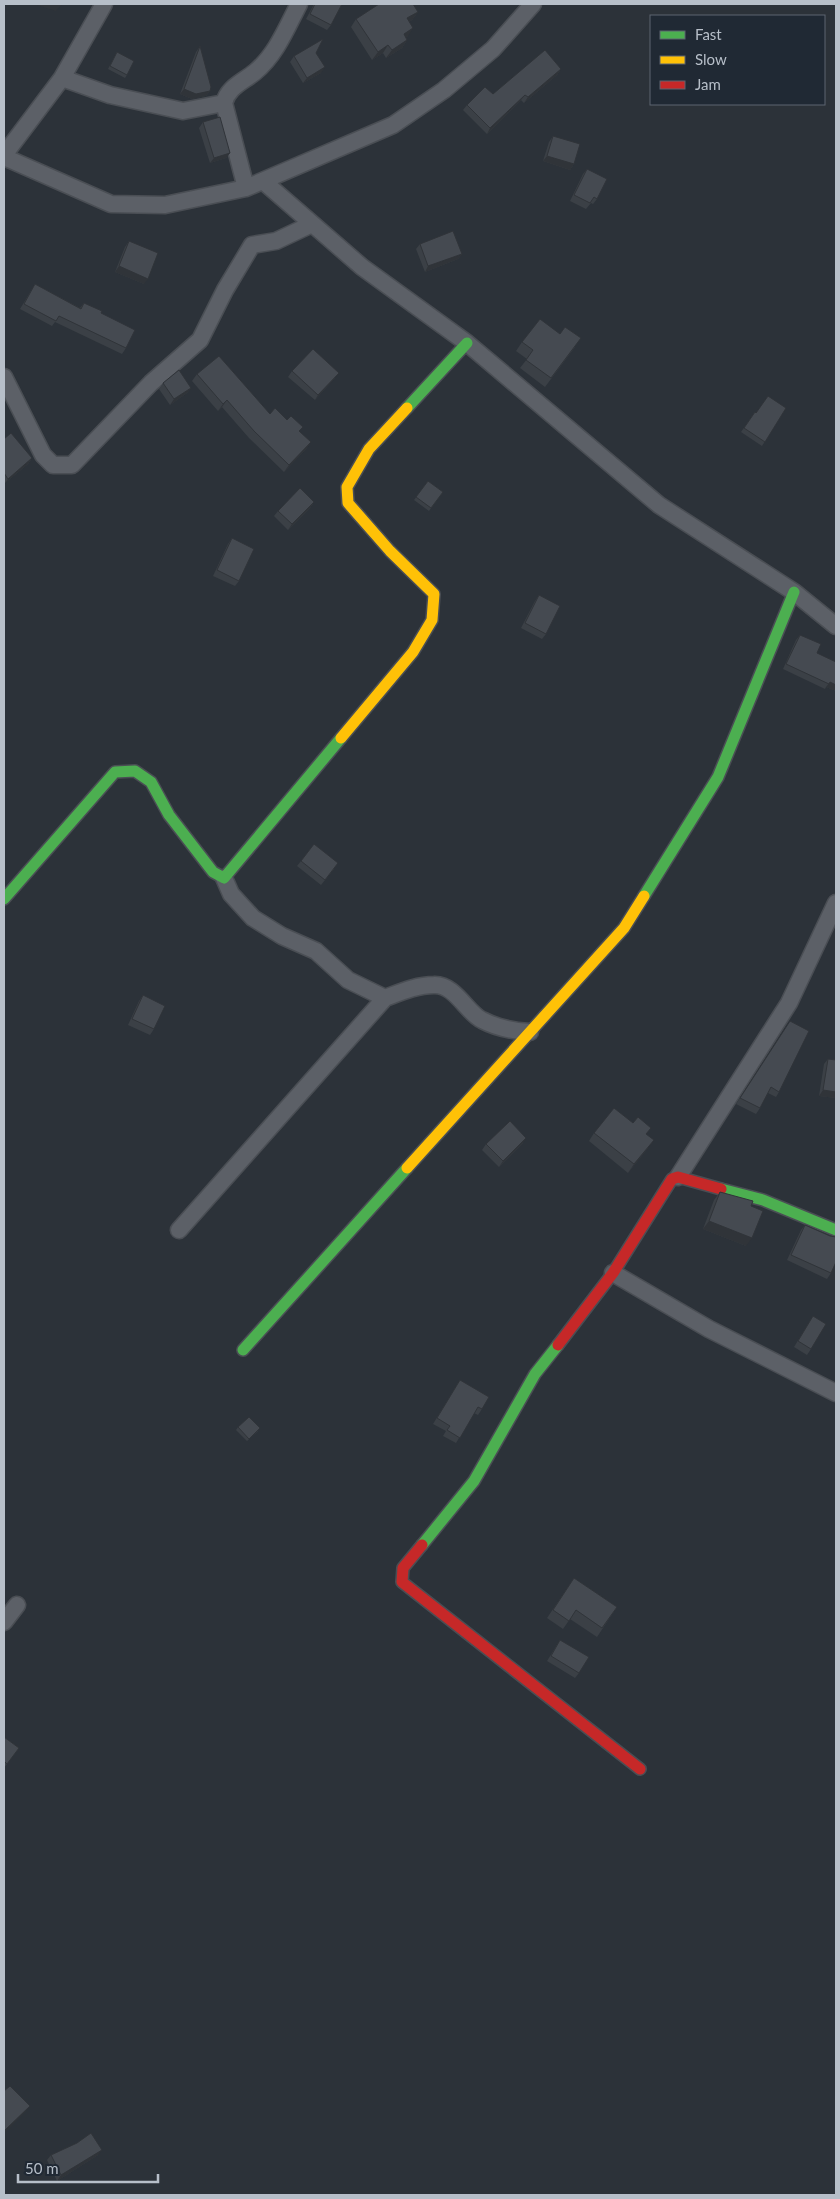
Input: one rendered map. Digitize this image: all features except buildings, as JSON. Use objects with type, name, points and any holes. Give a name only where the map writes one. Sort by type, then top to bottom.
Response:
[{"type":"street","points":[[104,4],[62,78],[4,156],[111,204],[165,205],[246,188],[393,125],[444,90],[493,49],[533,4]]},
{"type":"street","points":[[246,188],[224,103],[226,94],[257,70],[274,50],[299,4]]},
{"type":"street","points":[[62,78],[110,95],[183,111],[224,103]]},
{"type":"street","points":[[263,181],[362,267],[468,343],[659,505],[794,592],[836,626]]},
{"type":"street","points":[[4,377],[43,455],[53,465],[72,465],[151,383],[200,340],[225,290],[252,245],[276,241],[312,224]]},
{"type":"street","points":[[224,878],[413,652],[432,620],[434,594],[390,551],[348,503],[347,487],[369,449],[468,343]]},
{"type":"street","points":[[243,1350],[624,928],[718,777],[794,592]]},
{"type":"street","points":[[4,899],[115,772],[135,771],[151,782],[169,815],[212,872],[224,878],[232,894],[253,918],[282,936],[316,951],[348,980],[385,998]]},
{"type":"street","points":[[678,1177],[789,1002],[836,903]]},
{"type":"street","points":[[179,1230],[385,998],[410,989],[436,985],[456,995],[480,1020],[511,1031],[530,1032]]},
{"type":"street","points":[[640,1769],[402,1582],[401,1576],[414,1554],[474,1481],[535,1374],[613,1273],[672,1179],[678,1177],[763,1200],[836,1230]]},
{"type":"street","points":[[613,1273],[709,1329],[836,1393]]},
{"type":"street","points":[[4,1622],[17,1605]]},
{"type":"traffic: fast","points":[[407,408],[467,343]]},
{"type":"traffic: fast","points":[[644,896],[718,777],[794,592]]},
{"type":"traffic: fast","points":[[4,899],[115,772],[135,771],[151,782],[169,815],[213,872],[224,878],[341,738]]},
{"type":"traffic: fast","points":[[243,1350],[407,1168]]},
{"type":"traffic: fast","points":[[721,1189],[763,1200],[836,1230]]},
{"type":"traffic: fast","points":[[422,1545],[474,1481],[535,1374],[558,1345]]},
{"type":"traffic: slow","points":[[341,738],[413,652],[432,620],[434,594],[390,551],[348,503],[347,487],[369,449],[407,408]]},
{"type":"traffic: slow","points":[[407,1168],[624,928],[644,896]]},
{"type":"traffic: jam","points":[[558,1345],[613,1273],[672,1179],[678,1177],[721,1189]]},
{"type":"traffic: jam","points":[[422,1545],[403,1568],[402,1582],[640,1769]]}]
